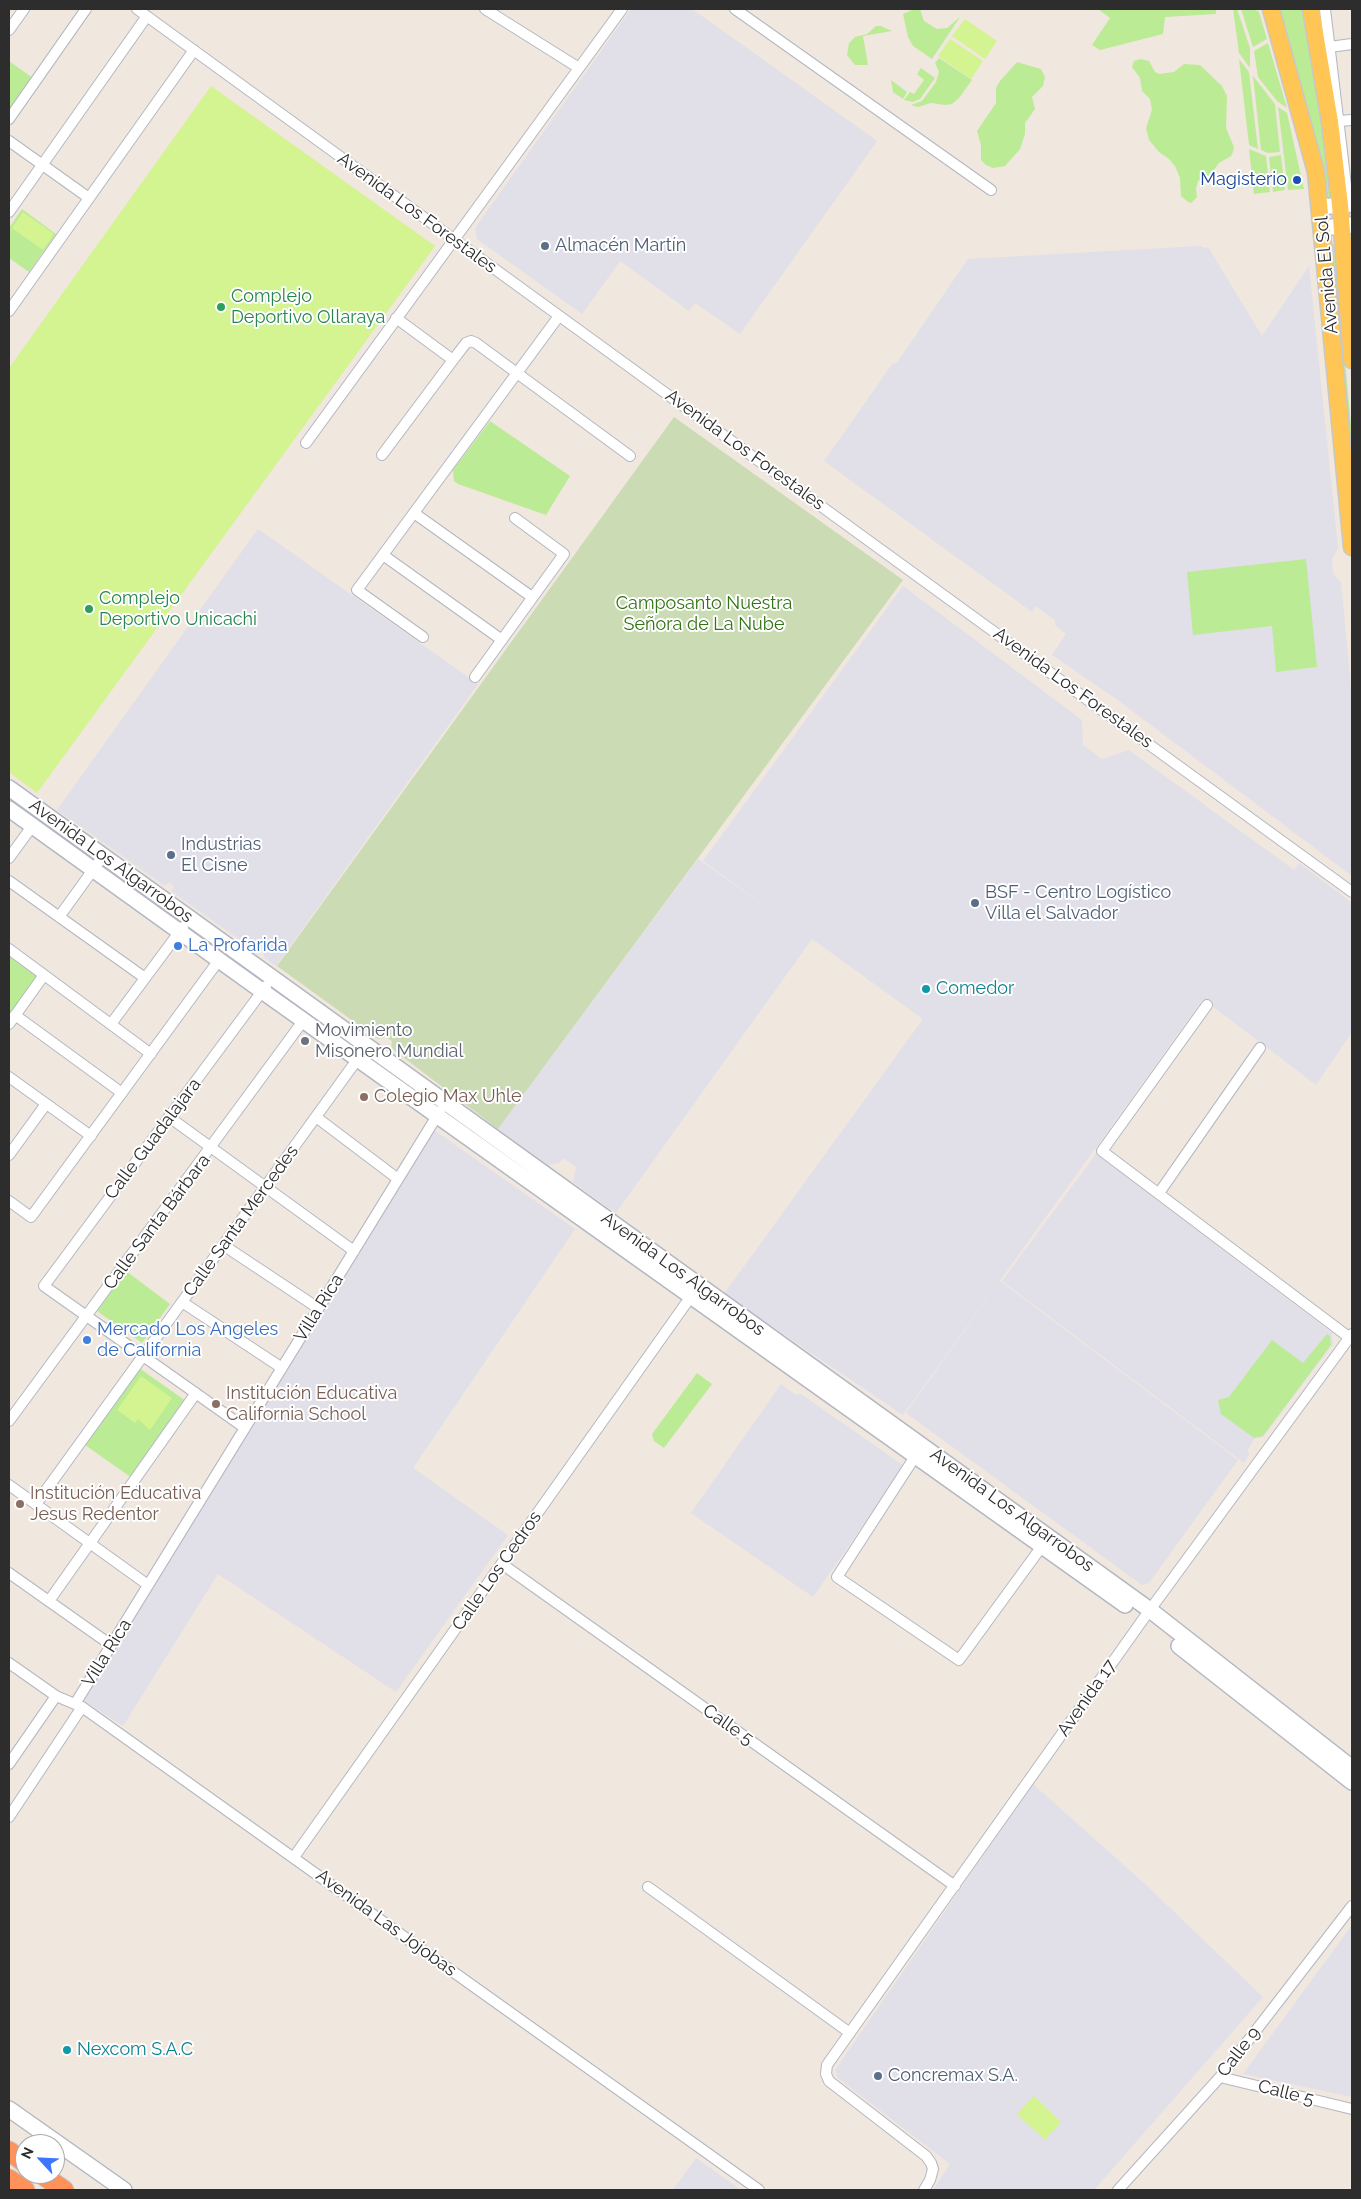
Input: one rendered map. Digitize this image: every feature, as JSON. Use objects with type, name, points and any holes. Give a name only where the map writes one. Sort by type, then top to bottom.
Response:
[{"type":"highway","points":[[9,2179],[25,2190]]},
{"type":"main road","name":"Avenida El Sol","points":[[1271,9],[1313,159],[1320,207],[1352,547]]},
{"type":"main road","name":"Avenida El Sol","points":[[1311,9],[1346,205],[1352,360]]},
{"type":"street","points":[[9,30],[24,9]]},
{"type":"street","points":[[9,120],[86,9]]},
{"type":"street","name":"Avenida Los Forestales","points":[[137,9],[1129,728],[1352,892]]},
{"type":"street","points":[[485,9],[579,68]]},
{"type":"street","points":[[306,443],[622,9]]},
{"type":"street","points":[[735,9],[991,190]]},
{"type":"street","name":"Avenida El Sol","points":[[1325,9],[1348,194],[1346,205]]},
{"type":"street","points":[[9,212],[147,16]]},
{"type":"street","points":[[1329,47],[1352,44]]},
{"type":"street","points":[[9,311],[194,50]]},
{"type":"street","points":[[1339,121],[1352,120]]},
{"type":"street","points":[[9,141],[89,198]]},
{"type":"street","points":[[1320,207],[1346,205]]},
{"type":"street","points":[[1322,228],[1347,226]]},
{"type":"street","points":[[423,637],[357,590],[559,316]]},
{"type":"street","points":[[396,318],[453,360]]},
{"type":"street","points":[[382,456],[466,343],[471,341],[517,372],[630,456]]},
{"type":"street","points":[[414,513],[532,597]]},
{"type":"street","points":[[475,677],[564,554],[515,518]]},
{"type":"street","points":[[383,555],[502,640]]},
{"type":"street","name":"Avenida Los Algarrobos","points":[[9,788],[445,1102],[695,1291]]},
{"type":"street","name":"Avenida Los Algarrobos","points":[[9,809],[437,1116],[695,1291],[1147,1614],[1352,1768]]},
{"type":"street","points":[[9,858],[42,811]]},
{"type":"street","points":[[59,917],[103,856]]},
{"type":"street","points":[[9,881],[145,978]]},
{"type":"street","points":[[111,1024],[190,918]]},
{"type":"street","points":[[9,950],[151,1054]]},
{"type":"street","points":[[9,1201],[31,1217],[219,960]]},
{"type":"street","points":[[9,1024],[44,975]]},
{"type":"street","name":"Calle Guadalajara","points":[[87,1316],[44,1286],[272,978]]},
{"type":"street","points":[[1207,1005],[1102,1150],[1351,1336]]},
{"type":"street","points":[[15,1015],[122,1093]]},
{"type":"street","name":"Calle Santa Bárbara","points":[[9,1421],[303,1020]]},
{"type":"street","name":"Calle Santa Mercedes","points":[[36,1504],[367,1046]]},
{"type":"street","points":[[1159,1193],[1260,1048]]},
{"type":"street","points":[[9,1077],[91,1136]]},
{"type":"street","name":"Villa Rica","points":[[9,1817],[78,1706],[148,1585],[445,1102]]},
{"type":"street","points":[[9,1155],[46,1104]]},
{"type":"street","points":[[169,1117],[354,1251]]},
{"type":"street","points":[[316,1117],[398,1179]]},
{"type":"street","points":[[223,1245],[318,1308]]},
{"type":"street","name":"Calle Los Cedros","points":[[294,1857],[695,1291]]},
{"type":"street","points":[[182,1302],[282,1368]]},
{"type":"street","points":[[87,1316],[245,1428]]},
{"type":"street","name":"Avenida 17","points":[[924,2190],[930,2180],[933,2169],[926,2156],[829,2080],[826,2074],[827,2065],[1147,1614],[1351,1336]]},
{"type":"street","points":[[49,1601],[196,1394]]},
{"type":"street","points":[[919,1451],[837,1577],[959,1660],[1045,1541]]},
{"type":"street","points":[[9,1485],[148,1585]]},
{"type":"street","name":"Calle 5","points":[[502,1564],[955,1886]]},
{"type":"street","points":[[9,1573],[112,1645]]},
{"type":"street","name":"Avenida Los Algarrobos","points":[[1147,1614],[1352,1782]]},
{"type":"street","name":"Avenida Las Jojobas","points":[[9,1663],[56,1696],[78,1706],[294,1857],[760,2190]]},
{"type":"street","points":[[9,1764],[56,1696]]},
{"type":"street","points":[[648,1887],[850,2033]]},
{"type":"street","name":"Calle 9","points":[[1118,2190],[1220,2077],[1352,1906]]},
{"type":"street","name":"Calle 5","points":[[1220,2077],[1352,2109]]},
{"type":"street","points":[[9,2109],[124,2190]]},
{"type":"shaded area","name":"Almacén Martín","points":[[631,9],[692,9],[877,141],[740,334],[695,303],[689,311],[620,261],[582,314],[477,239],[475,228]]},
{"type":"shaded area","points":[[1208,247],[1262,336],[1309,266],[1338,548],[1332,559],[1333,574],[1341,582],[1352,698],[1352,876],[1119,701],[1052,655],[1066,634],[1055,625],[1055,620],[1036,606],[1032,612],[824,461],[893,363],[896,364],[968,259]]},
{"type":"shaded area","name":"Industrias El Cisne","points":[[258,529],[478,684],[276,966],[264,957],[263,949],[258,946],[250,947],[171,891],[174,886],[169,882],[165,886],[57,810]]},
{"type":"shaded area","points":[[903,586],[1082,720],[1083,745],[1102,759],[1129,750],[1294,870],[1299,863],[1352,903],[1352,1032],[1316,1085],[1203,999],[903,1415],[724,1294],[923,1019],[812,939],[616,1213],[573,1182],[576,1167],[563,1158],[559,1163],[548,1165],[498,1129],[698,859],[786,921],[703,861]]},
{"type":"shaded area","points":[[434,1130],[575,1229],[413,1468],[508,1535],[396,1692],[218,1574],[123,1726],[84,1701]]},
{"type":"shaded area","points":[[1096,1154],[1332,1333],[1333,1344],[1263,1437],[1255,1438],[1248,1449],[1249,1455],[1244,1463],[1002,1281]]},
{"type":"shaded area","points":[[1000,1281],[1238,1460],[1149,1583],[1142,1585],[906,1413]]},
{"type":"shaded area","points":[[781,1384],[796,1395],[801,1394],[904,1466],[813,1597],[691,1513]]},
{"type":"shaded area","points":[[1033,1784],[1145,1884],[1263,1997],[1094,2190],[933,2190],[950,2164],[838,2078],[835,2070]]},
{"type":"shaded area","points":[[1352,1925],[1352,2097],[1243,2074]]},
{"type":"shaded area","points":[[696,2158],[741,2190],[673,2190]]},
{"type":"green space","points":[[914,9],[920,9],[924,21],[937,29],[947,28],[960,17],[932,59],[913,46],[908,37],[903,14]]},
{"type":"green space","points":[[1098,9],[1216,9],[1216,14],[1165,17],[1163,34],[1100,50],[1092,45],[1110,18]]},
{"type":"green space","points":[[1233,9],[1237,9],[1250,48],[1250,68],[1239,53]]},
{"type":"green space","points":[[1241,9],[1254,9],[1259,12],[1267,39],[1253,47]]},
{"type":"green space","points":[[1277,9],[1305,9],[1323,119],[1331,199],[1325,201]]},
{"type":"green space","points":[[965,19],[997,41],[985,59],[952,36]]},
{"type":"green space","points":[[876,26],[892,31],[863,36],[868,65],[855,65],[847,55],[849,43],[855,37],[867,34]]},
{"type":"green space","points":[[950,39],[983,61],[971,79],[938,56]]},
{"type":"green space","points":[[1268,43],[1287,108],[1277,101],[1258,77],[1254,51]]},
{"type":"green space","points":[[939,58],[972,80],[959,98],[952,104],[931,103],[918,107],[911,105],[922,101],[936,82],[939,72],[935,63]]},
{"type":"green space","points":[[1140,59],[1149,61],[1155,72],[1159,74],[1174,72],[1184,64],[1200,65],[1222,86],[1227,96],[1226,128],[1234,147],[1233,152],[1231,156],[1219,163],[1210,175],[1198,181],[1197,197],[1191,203],[1181,196],[1180,178],[1175,166],[1149,140],[1146,128],[1152,110],[1150,99],[1142,91],[1140,78],[1132,67],[1134,61]]},
{"type":"green space","points":[[1239,59],[1249,72],[1258,149],[1249,145]]},
{"type":"green space","points":[[9,61],[33,78],[9,113]]},
{"type":"green space","points":[[1017,62],[1041,69],[1045,77],[1043,86],[1032,97],[1035,109],[1025,123],[1025,134],[1020,149],[1005,166],[993,168],[981,160],[981,145],[977,131],[996,103],[996,88],[1000,81]]},
{"type":"green space","points":[[921,68],[935,78],[920,99],[913,102],[904,100],[910,92],[914,94],[924,80],[917,74]]},
{"type":"green space","points":[[1253,76],[1275,104],[1280,152],[1268,153],[1261,150]]},
{"type":"green space","points":[[891,80],[907,92],[903,99],[893,92]]},
{"type":"green space","points":[[211,86],[435,246],[37,793],[9,772],[9,368]]},
{"type":"green space","points":[[1278,107],[1287,113],[1304,189],[1288,190]]},
{"type":"green space","points":[[1249,149],[1266,156],[1270,192],[1254,194]]},
{"type":"green space","points":[[1281,155],[1285,190],[1273,192],[1269,157]]},
{"type":"green space","points":[[22,209],[56,234],[29,272],[9,258],[9,228]]},
{"type":"green space","points":[[23,212],[54,234],[43,250],[12,228]]},
{"type":"green space","points":[[1334,244],[1352,435],[1352,499],[1327,245]]},
{"type":"green space","name":"Camposanto Nuestra Señora de La Nube","points":[[674,417],[903,580],[498,1129],[391,1048],[392,1041],[386,1037],[378,1039],[277,966]]},
{"type":"green space","points":[[490,421],[570,476],[546,515],[454,481],[453,470]]},
{"type":"green space","points":[[1306,559],[1317,667],[1276,672],[1272,626],[1193,635],[1187,572]]},
{"type":"green space","points":[[9,955],[39,977],[9,1017]]},
{"type":"green space","points":[[126,1271],[170,1304],[142,1343],[97,1311]]},
{"type":"green space","points":[[1327,1334],[1330,1336],[1331,1345],[1263,1436],[1254,1438],[1221,1414],[1218,1400],[1229,1397],[1272,1340],[1303,1363]]},
{"type":"green space","points":[[139,1368],[186,1401],[132,1478],[85,1445]]},
{"type":"green space","points":[[697,1373],[712,1384],[664,1448],[654,1441],[652,1434]]},
{"type":"green space","points":[[141,1376],[172,1398],[150,1430],[138,1419],[135,1423],[117,1410]]},
{"type":"green space","points":[[1034,2096],[1061,2122],[1045,2140],[1017,2114]]},
{"type":"place","name":"Magisterio","points":[[1297,180]]},
{"type":"place","name":"Almacén Martín","points":[[545,246]]},
{"type":"place","name":"Complejo Deportivo Ollaraya","points":[[221,307]]},
{"type":"place","name":"Complejo Deportivo Unicachi","points":[[89,609]]},
{"type":"place","name":"Industrias El Cisne","points":[[171,855]]},
{"type":"place","name":"BSF - Centro Logístico Villa el Salvador","points":[[975,903]]},
{"type":"place","name":"La Profarida","points":[[178,946]]},
{"type":"place","name":"Comedor","points":[[926,989]]},
{"type":"place","name":"Movimiento Misonero Mundial","points":[[305,1041]]},
{"type":"place","name":"Colegio Max Uhle","points":[[364,1097]]},
{"type":"place","name":"Mercado Los Angeles de California","points":[[87,1340]]},
{"type":"place","name":"Institución Educativa California School","points":[[216,1404]]},
{"type":"place","name":"Institución Educativa Jesus Redentor","points":[[20,1504]]},
{"type":"place","name":"Nexcom S.A.C","points":[[67,2050]]},
{"type":"place","name":"Concremax S.A.","points":[[878,2076]]}]
